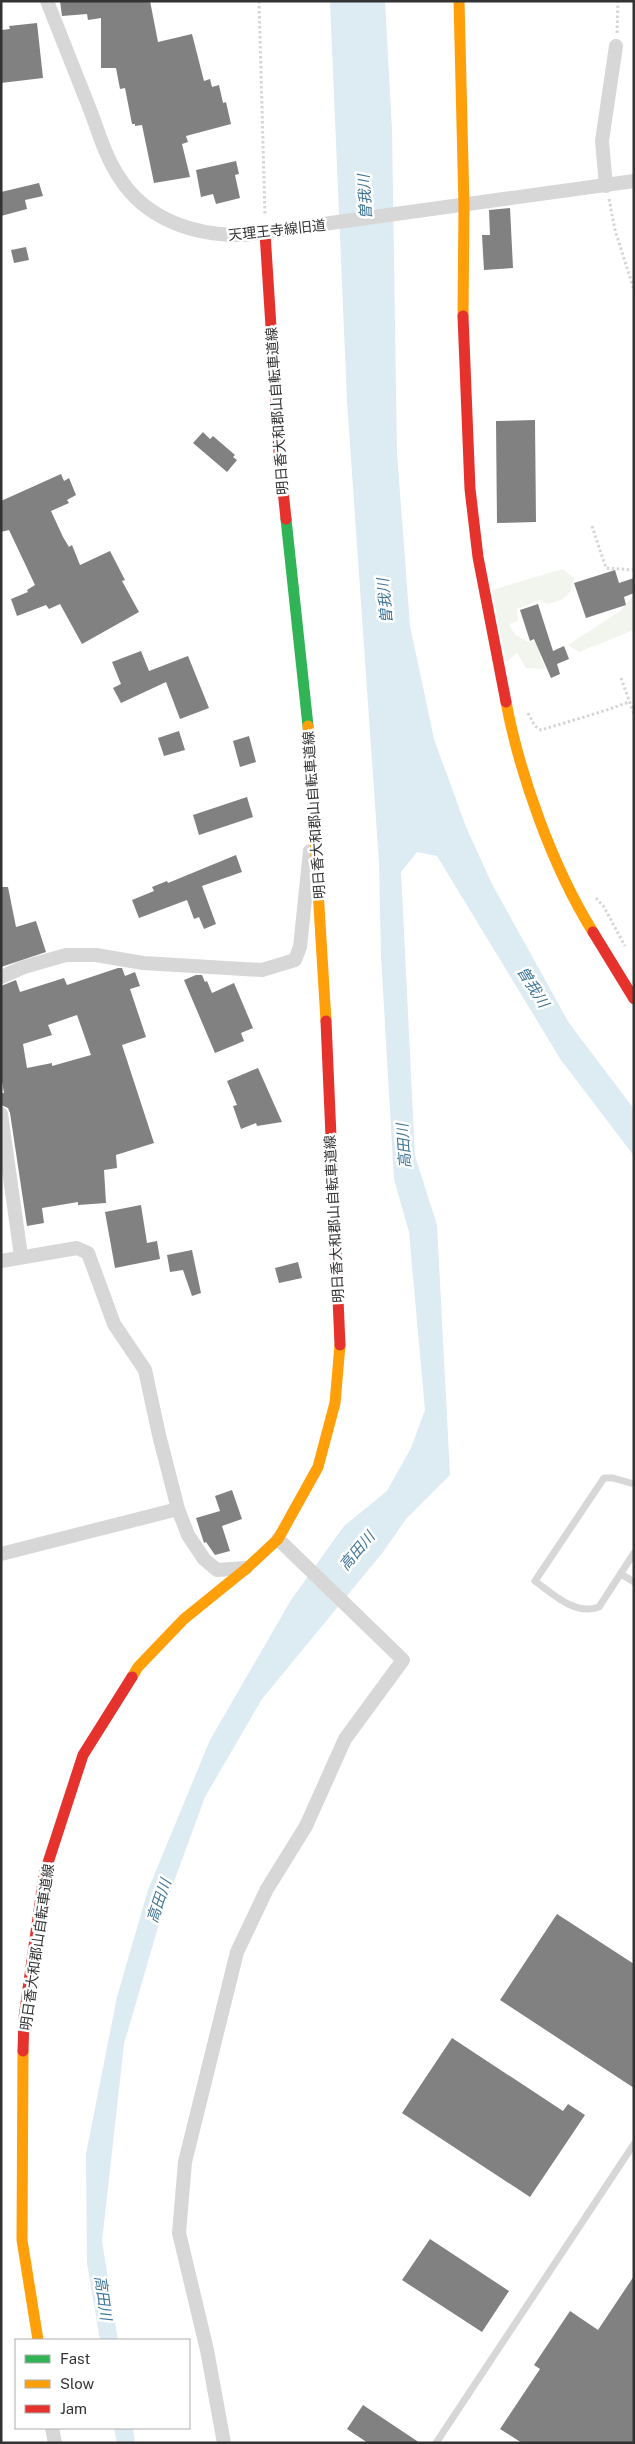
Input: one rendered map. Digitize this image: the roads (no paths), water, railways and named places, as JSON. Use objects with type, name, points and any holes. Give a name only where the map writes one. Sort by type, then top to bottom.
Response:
[{"type":"street","name":"天理王寺線旧道","points":[[47,1],[110,161],[127,189],[154,213],[184,227],[221,236],[265,233],[634,181]]},
{"type":"street","points":[[459,1],[464,206],[463,316],[470,489],[478,557],[508,714],[529,788],[557,862],[584,918],[634,999]]},
{"type":"street","points":[[606,186],[602,141],[616,46]]},
{"type":"street","name":"明日香大和郡山自転車道線","points":[[38,2339],[22,2240],[21,2111],[24,2017],[44,1875],[83,1754],[138,1667],[184,1619],[281,1542],[318,1467],[335,1403],[340,1354],[324,977],[308,721],[279,452],[265,233]]},
{"type":"street","points":[[1,976],[24,966],[66,955],[96,955],[142,962],[262,970],[295,960],[300,947],[307,868],[314,828]]},
{"type":"street","points":[[1,1114],[20,1256]]},
{"type":"street","points":[[1,1261],[20,1256],[77,1248],[88,1253],[114,1324],[145,1370],[178,1509],[188,1535],[210,1564],[217,1570],[247,1568]]},
{"type":"street","points":[[1,1554],[178,1509]]},
{"type":"street","points":[[224,2443],[207,2350],[179,2233],[185,2162],[237,1952],[267,1889],[306,1826],[345,1739],[403,1660],[281,1542]]},
{"type":"street","points":[[52,2429],[55,2443]]},
{"type":"lane","points":[[634,1484],[613,1478],[604,1478],[535,1581],[561,1600],[577,1608],[590,1611],[599,1607],[634,1553]]},
{"type":"lane","points":[[621,1574],[634,1582]]},
{"type":"lane","points":[[436,2443],[634,2144]]},
{"type":"water","points":[[330,1],[385,1],[392,130],[397,453],[410,626],[434,739],[466,827],[492,884],[569,1023],[634,1109],[634,1156],[561,1060],[437,856],[417,852],[401,872],[415,1156],[437,1225],[450,1475],[406,1519],[383,1552],[262,1699],[205,1797],[161,1917],[124,2044],[102,2241],[118,2339],[100,2339],[87,2263],[86,2154],[117,1997],[148,1890],[210,1740],[291,1600],[344,1526],[387,1491],[411,1448],[425,1410],[409,1232],[394,1179],[381,956],[379,862],[347,401]]},
{"type":"water","points":[[114,2429],[133,2429],[135,2443],[117,2443]]},
{"type":"water label","name":"曽我川","points":[[365,197]]},
{"type":"water label","name":"曽我川","points":[[385,601]]},
{"type":"water label","name":"曽我川","points":[[533,987]]},
{"type":"water label","name":"高田川","points":[[404,1146]]},
{"type":"water label","name":"高田川","points":[[357,1551]]},
{"type":"water label","name":"高田川","points":[[159,1901]]},
{"type":"water label","name":"高田川","points":[[103,2298]]}]
